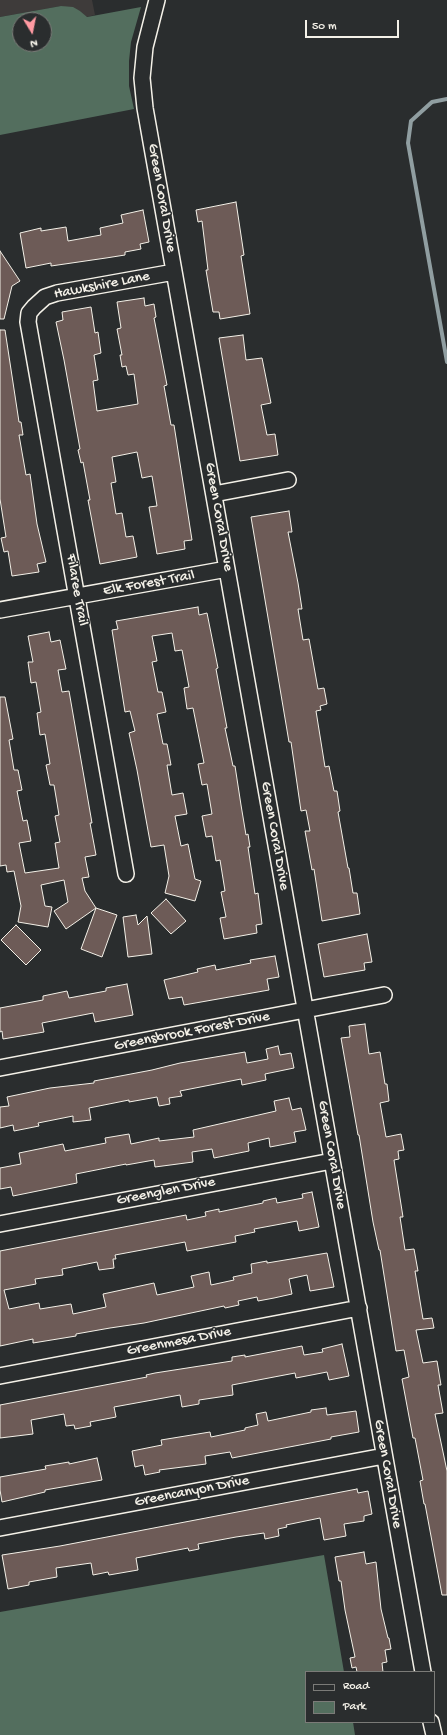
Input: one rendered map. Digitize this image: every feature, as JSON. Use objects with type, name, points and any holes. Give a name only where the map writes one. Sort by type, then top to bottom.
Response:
[{"type":"street","name":"Green Coral Drive","points":[[157,0],[145,47],[142,78],[145,108],[359,1308],[422,1671]]},
{"type":"street","name":"Hawkshire Lane","points":[[34,307],[45,297],[57,293],[174,272]]},
{"type":"street","name":"Filaree Trail","points":[[34,307],[29,313],[28,322],[126,874]]},
{"type":"street","points":[[214,494],[288,480]]},
{"type":"street","name":"Elk Forest Trail","points":[[0,610],[227,569]]},
{"type":"street","name":"Greensbrook Forest Drive","points":[[0,1068],[384,995]]},
{"type":"street","name":"Greenglen Drive","points":[[0,1224],[332,1161]]},
{"type":"street","name":"Greenmesa Drive","points":[[0,1376],[359,1308]]},
{"type":"street","name":"Greencanyon Drive","points":[[0,1528],[384,1456]]},
{"type":"street","points":[[432,1723],[434,1735]]},
{"type":"shaded area","points":[[0,0],[92,0],[95,15],[86,17],[80,11],[61,6],[28,12],[12,12],[12,15],[0,17]]},
{"type":"green space","points":[[61,6],[73,7],[87,17],[141,7],[131,42],[129,61],[129,86],[134,109],[0,135],[0,17],[12,15],[12,52],[52,52],[52,12],[28,12]]},
{"type":"green space","points":[[324,1555],[344,1671],[305,1671],[305,1723],[353,1723],[355,1735],[0,1735],[0,1612]]},
{"type":"building","points":[[236,202],[244,255],[241,256],[250,314],[220,319],[219,312],[213,312],[206,270],[208,270],[202,221],[198,222],[196,210]]},
{"type":"building","points":[[143,210],[149,242],[140,244],[141,249],[125,252],[125,255],[51,266],[51,263],[26,268],[20,233],[41,228],[41,231],[66,227],[68,241],[101,235],[100,228],[123,223],[121,215]]},
{"type":"building","points":[[0,251],[20,281],[12,286],[4,319],[0,319]]},
{"type":"building","points":[[144,298],[145,306],[154,304],[156,317],[154,318],[167,385],[164,386],[171,425],[174,425],[192,540],[184,541],[185,549],[157,554],[149,507],[157,506],[152,476],[142,478],[137,452],[112,457],[116,482],[111,483],[116,514],[122,513],[126,537],[133,536],[137,557],[100,564],[88,500],[90,500],[83,462],[81,463],[78,450],[80,449],[56,322],[63,320],[62,312],[91,307],[95,333],[98,332],[101,353],[94,355],[98,380],[93,381],[97,411],[138,404],[134,374],[128,375],[126,366],[122,367],[120,355],[122,355],[117,329],[121,328],[117,302]]},
{"type":"building","points":[[0,330],[5,330],[19,422],[21,422],[23,435],[19,435],[26,475],[30,474],[37,524],[46,562],[37,564],[39,572],[12,576],[8,551],[4,552],[1,538],[6,537],[0,499]]},
{"type":"building","points":[[243,335],[246,360],[262,358],[271,403],[261,405],[267,435],[275,434],[278,455],[240,461],[219,338]]},
{"type":"building","points":[[289,511],[292,532],[288,532],[302,609],[298,609],[303,640],[309,639],[318,689],[324,688],[327,704],[320,706],[321,710],[316,711],[325,767],[329,766],[334,791],[337,791],[340,811],[338,812],[348,868],[353,893],[357,893],[360,914],[322,921],[314,869],[312,870],[305,831],[310,831],[306,810],[301,811],[291,742],[289,742],[251,517]]},
{"type":"building","points":[[198,607],[199,615],[207,613],[218,668],[216,669],[227,728],[225,728],[233,766],[235,766],[246,835],[248,834],[250,847],[248,847],[255,894],[258,893],[262,924],[256,925],[257,933],[224,939],[220,918],[226,917],[221,892],[225,891],[220,860],[216,861],[212,836],[206,837],[202,816],[212,814],[207,784],[202,785],[198,764],[204,763],[193,708],[187,709],[184,688],[189,687],[182,650],[175,651],[172,633],[152,636],[157,661],[152,662],[158,692],[162,692],[166,712],[157,714],[163,744],[167,744],[171,765],[167,765],[172,795],[183,793],[187,814],[175,816],[181,846],[188,844],[195,879],[201,881],[195,901],[165,893],[169,876],[164,845],[151,847],[129,733],[135,731],[130,711],[125,712],[112,630],[118,629],[116,621]]},
{"type":"building","points":[[49,632],[51,642],[60,640],[66,669],[58,670],[62,692],[69,691],[92,823],[90,823],[96,855],[85,857],[89,877],[82,878],[85,891],[96,908],[66,929],[54,911],[68,902],[64,880],[41,885],[45,906],[52,907],[48,927],[18,922],[21,906],[14,871],[7,872],[6,865],[0,866],[0,697],[5,697],[13,739],[9,740],[14,770],[18,770],[22,790],[17,791],[23,821],[27,820],[31,841],[19,843],[25,873],[59,868],[55,843],[60,842],[55,816],[59,815],[54,785],[50,785],[46,765],[50,764],[45,734],[40,735],[37,713],[41,712],[36,682],[31,683],[28,662],[33,662],[28,636]]},
{"type":"building","points":[[166,899],[186,921],[171,934],[151,913]]},
{"type":"building","points":[[96,908],[117,915],[102,957],[81,949]]},
{"type":"building","points":[[136,915],[138,925],[147,916],[152,954],[128,957],[123,917]]},
{"type":"building","points":[[16,925],[41,950],[26,965],[1,940]]},
{"type":"building","points":[[367,934],[372,962],[364,963],[365,970],[324,977],[318,944]]},
{"type":"building","points":[[275,956],[279,977],[267,979],[269,990],[184,1005],[182,997],[169,999],[164,980],[198,972],[197,969],[215,965],[216,970],[251,963],[250,960]]},
{"type":"building","points":[[127,984],[133,1015],[95,1022],[93,1013],[42,1023],[44,1032],[3,1039],[2,1031],[0,1032],[0,1008],[43,1000],[43,996],[67,991],[69,998],[106,991],[106,988]]},
{"type":"building","points":[[365,1024],[369,1054],[380,1052],[385,1084],[387,1084],[389,1101],[380,1103],[386,1137],[401,1134],[404,1150],[398,1151],[399,1159],[394,1160],[403,1217],[400,1217],[405,1250],[414,1249],[418,1271],[415,1271],[423,1319],[432,1318],[434,1328],[416,1330],[423,1363],[437,1361],[441,1385],[438,1385],[443,1413],[435,1414],[447,1471],[447,1595],[442,1595],[424,1504],[420,1481],[423,1480],[415,1438],[413,1438],[402,1379],[409,1377],[404,1350],[396,1351],[380,1250],[373,1222],[341,1038],[350,1037],[349,1026]]},
{"type":"building","points":[[278,1046],[280,1055],[291,1053],[294,1068],[265,1074],[266,1080],[242,1085],[241,1079],[180,1091],[182,1096],[169,1098],[170,1104],[159,1106],[157,1097],[129,1102],[129,1100],[89,1108],[91,1120],[73,1122],[73,1116],[38,1123],[39,1126],[14,1131],[13,1125],[0,1128],[0,1107],[9,1106],[7,1097],[50,1088],[94,1083],[94,1081],[180,1063],[245,1052],[247,1063],[268,1059],[266,1049]]},
{"type":"building","points":[[289,1098],[292,1110],[301,1108],[306,1130],[294,1132],[296,1142],[270,1147],[269,1138],[248,1143],[249,1151],[214,1158],[212,1149],[192,1152],[193,1162],[155,1167],[154,1160],[126,1164],[76,1174],[77,1183],[13,1196],[11,1187],[0,1189],[0,1168],[21,1164],[19,1153],[63,1144],[65,1151],[106,1143],[105,1138],[129,1134],[131,1144],[159,1138],[159,1141],[194,1137],[193,1130],[276,1111],[274,1101]]},
{"type":"building","points":[[312,1192],[319,1227],[299,1231],[297,1221],[254,1229],[255,1232],[235,1236],[236,1242],[187,1251],[185,1242],[115,1255],[116,1259],[113,1259],[114,1268],[99,1270],[97,1262],[62,1269],[63,1275],[35,1279],[36,1284],[4,1290],[9,1309],[39,1303],[40,1309],[71,1304],[73,1314],[106,1307],[103,1294],[154,1283],[157,1295],[194,1287],[191,1276],[209,1272],[211,1285],[234,1280],[233,1277],[252,1273],[251,1264],[267,1261],[267,1263],[327,1253],[334,1287],[310,1291],[307,1275],[289,1279],[292,1294],[258,1301],[257,1297],[238,1301],[239,1305],[225,1308],[224,1306],[144,1323],[76,1334],[76,1336],[33,1343],[33,1339],[0,1346],[0,1251],[186,1215],[187,1220],[206,1216],[205,1212],[219,1209],[219,1212],[263,1203],[263,1201],[276,1198],[277,1203],[303,1198],[302,1194]]},
{"type":"building","points":[[342,1344],[349,1376],[329,1380],[327,1372],[296,1378],[295,1373],[232,1385],[233,1395],[199,1400],[199,1404],[182,1407],[180,1395],[114,1407],[116,1417],[90,1422],[91,1426],[75,1429],[74,1425],[66,1426],[64,1414],[31,1420],[33,1434],[0,1438],[0,1405],[147,1377],[146,1375],[155,1373],[232,1361],[232,1357],[245,1355],[245,1357],[302,1346],[304,1355],[323,1352],[322,1349]]},
{"type":"building","points":[[326,1408],[327,1415],[356,1411],[359,1432],[331,1437],[331,1439],[232,1458],[230,1452],[205,1456],[206,1464],[159,1470],[160,1472],[145,1475],[143,1465],[135,1467],[132,1451],[162,1445],[161,1440],[210,1432],[211,1437],[245,1430],[245,1428],[258,1425],[256,1414],[266,1412],[268,1421],[311,1412],[311,1410]]},
{"type":"building","points":[[97,1458],[102,1480],[45,1490],[45,1492],[2,1502],[0,1477],[46,1469],[45,1466],[69,1462],[69,1464]]},
{"type":"building","points":[[357,1489],[358,1493],[368,1491],[372,1514],[364,1516],[364,1521],[344,1524],[346,1536],[324,1540],[320,1518],[286,1525],[287,1527],[278,1529],[279,1536],[265,1539],[264,1533],[236,1537],[198,1544],[199,1549],[189,1551],[188,1548],[136,1558],[138,1570],[109,1575],[108,1572],[93,1575],[91,1563],[56,1568],[57,1577],[29,1582],[29,1585],[8,1589],[2,1555],[60,1546]]},
{"type":"building","points":[[364,1552],[366,1564],[376,1562],[381,1609],[391,1649],[385,1650],[387,1662],[382,1663],[383,1671],[357,1671],[356,1667],[352,1668],[350,1658],[355,1657],[335,1557]]},
{"type":"waterway","points":[[447,99],[432,102],[411,121],[408,143],[447,362]]}]
